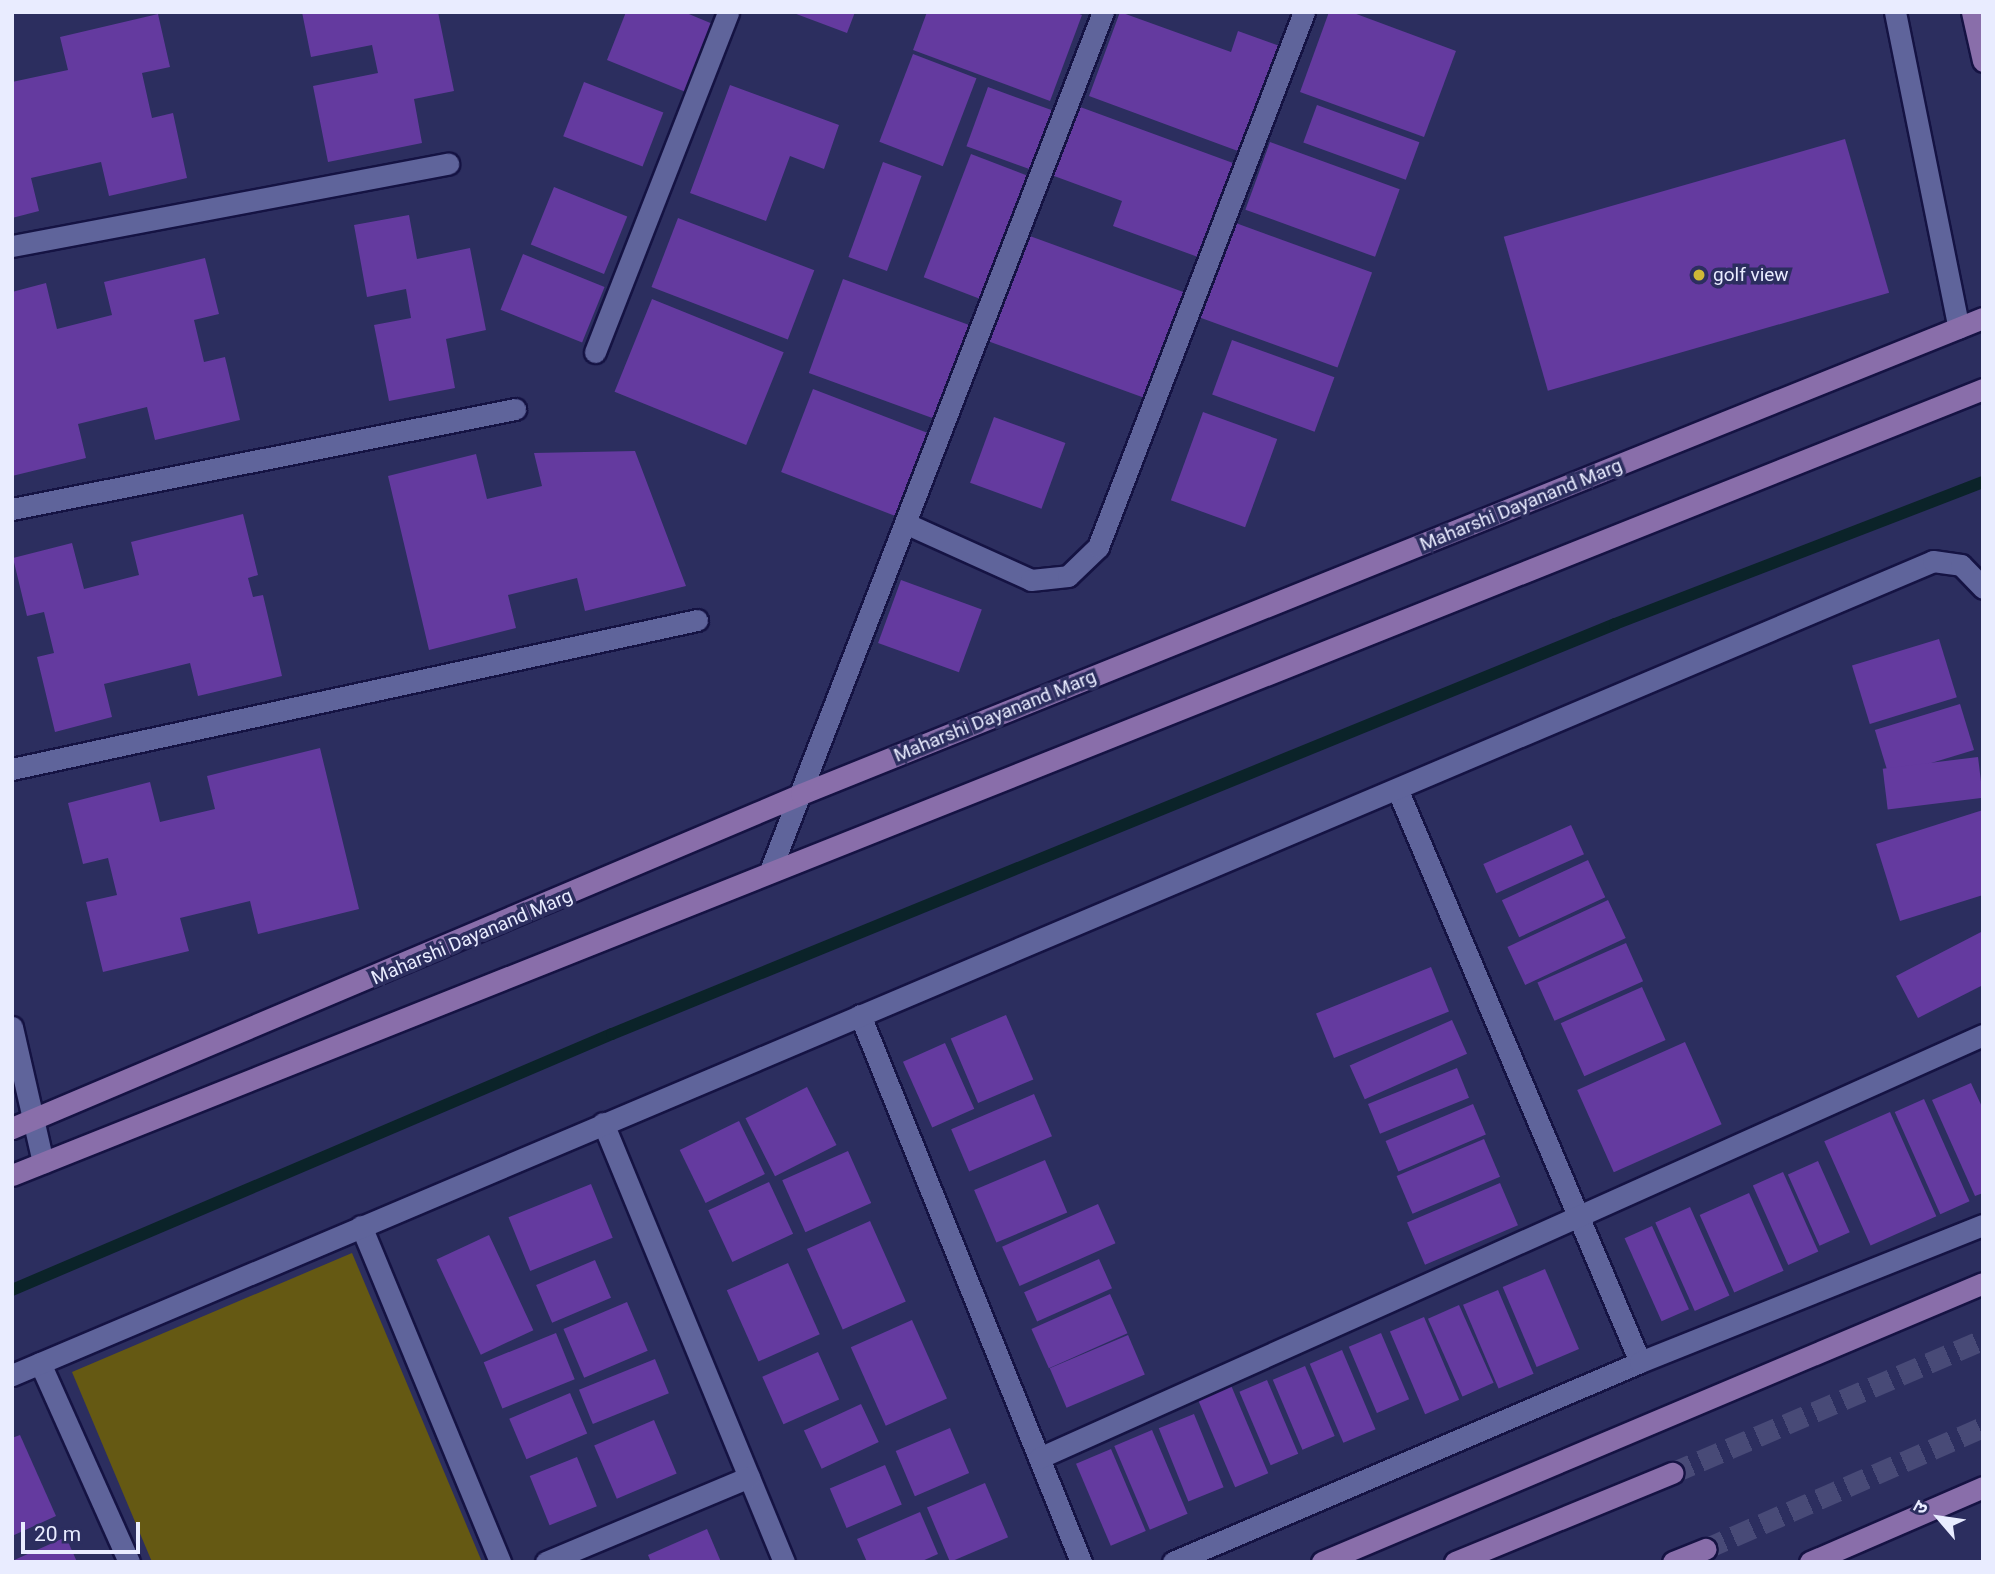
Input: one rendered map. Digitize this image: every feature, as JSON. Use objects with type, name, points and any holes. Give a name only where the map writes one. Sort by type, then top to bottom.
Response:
[{"type":"street","points":[[595,352],[728,12]]},
{"type":"street","points":[[770,871],[1103,12]]},
{"type":"street","points":[[905,523],[1031,580],[1068,576],[1098,547],[1304,12]]},
{"type":"street","points":[[1895,12],[1959,328]]},
{"type":"street","points":[[1972,12],[1983,61]]},
{"type":"street","points":[[12,246],[448,164]]},
{"type":"street","name":"Maharshi Dayanand Marg","points":[[12,1128],[801,794],[1983,318]]},
{"type":"street","points":[[12,1175],[1983,389]]},
{"type":"street","points":[[12,509],[515,409]]},
{"type":"street","points":[[12,1375],[603,1123],[1398,792],[1933,561],[1962,565],[1983,588]]},
{"type":"street","points":[[12,769],[696,620]]},
{"type":"street","points":[[1398,792],[1640,1362]]},
{"type":"street","points":[[860,1015],[1081,1562]]},
{"type":"street","points":[[12,1027],[43,1163]]},
{"type":"street","points":[[1039,1458],[1579,1219],[1983,1035]]},
{"type":"street","points":[[603,1123],[784,1562]]},
{"type":"street","points":[[1173,1562],[1640,1362],[1983,1225]]},
{"type":"street","points":[[360,1226],[500,1562]]},
{"type":"street","points":[[1322,1562],[1983,1283]]},
{"type":"street","points":[[40,1363],[129,1562]]},
{"type":"street","points":[[1455,1562],[1672,1473]]},
{"type":"street","points":[[546,1562],[749,1477]]},
{"type":"street","points":[[1810,1562],[1983,1487]]},
{"type":"street","points":[[1673,1562],[1705,1549]]},
{"type":"shaded area","points":[[352,1253],[482,1562],[152,1562],[72,1372]]},
{"type":"building","points":[[302,12],[438,12],[454,91],[414,99],[422,143],[328,162],[313,86],[378,73],[372,45],[311,57]]},
{"type":"building","points":[[626,12],[684,12],[720,27],[693,95],[607,60]]},
{"type":"building","points":[[791,12],[855,12],[847,33]]},
{"type":"building","points":[[927,12],[1074,12],[1082,15],[1050,101],[913,50]]},
{"type":"building","points":[[1120,12],[1231,52],[1238,31],[1285,48],[1246,154],[1089,96]]},
{"type":"building","points":[[1329,12],[1351,12],[1456,51],[1424,137],[1300,92]]},
{"type":"building","points":[[158,14],[170,67],[142,73],[152,118],[173,113],[187,178],[109,196],[101,162],[31,178],[39,211],[12,218],[12,82],[68,70],[60,37]]},
{"type":"building","points":[[913,54],[976,78],[943,166],[879,142]]},
{"type":"building","points":[[584,82],[663,112],[643,167],[563,136]]},
{"type":"building","points":[[730,85],[839,125],[824,169],[790,156],[766,221],[690,193]]},
{"type":"building","points":[[988,87],[1053,111],[1031,170],[966,146]]},
{"type":"building","points":[[1072,104],[1233,163],[1198,257],[1113,226],[1122,201],[1046,173]]},
{"type":"building","points":[[1317,105],[1419,142],[1406,180],[1303,143]]},
{"type":"building","name":"golf view","points":[[1845,139],[1889,293],[1548,391],[1504,237]]},
{"type":"building","points":[[1270,142],[1400,189],[1375,257],[1245,210]]},
{"type":"building","points":[[971,154],[1029,176],[982,299],[924,277]]},
{"type":"building","points":[[883,162],[922,176],[887,271],[848,257]]},
{"type":"building","points":[[554,187],[627,217],[604,274],[531,244]]},
{"type":"building","points":[[409,215],[417,259],[470,248],[486,330],[446,339],[455,388],[389,401],[374,325],[411,318],[406,289],[367,297],[354,225]]},
{"type":"building","points":[[678,218],[814,270],[788,339],[651,287]]},
{"type":"building","points":[[1233,222],[1372,273],[1338,368],[1198,317]]},
{"type":"building","points":[[1027,235],[1190,294],[1151,400],[988,341]]},
{"type":"building","points":[[523,254],[605,287],[582,343],[501,310]]},
{"type":"building","points":[[205,258],[219,314],[194,320],[204,362],[225,357],[240,420],[155,440],[147,407],[78,424],[86,458],[12,476],[12,292],[46,283],[57,329],[112,315],[104,282]]},
{"type":"building","points":[[843,279],[970,325],[936,419],[809,373]]},
{"type":"building","points":[[652,299],[784,352],[746,445],[615,392]]},
{"type":"building","points":[[1232,340],[1334,377],[1315,432],[1212,395]]},
{"type":"building","points":[[813,389],[928,433],[896,516],[781,472]]},
{"type":"building","points":[[1203,412],[1277,439],[1245,527],[1171,500]]},
{"type":"building","points":[[994,417],[1065,443],[1041,509],[970,483]]},
{"type":"building","points":[[635,451],[686,586],[585,611],[577,578],[508,595],[516,628],[429,650],[388,476],[476,454],[487,499],[542,486],[534,453]]},
{"type":"building","points":[[243,514],[258,575],[248,578],[253,597],[263,595],[282,676],[198,696],[190,663],[104,684],[112,717],[55,732],[37,657],[54,653],[44,612],[27,616],[13,558],[72,543],[84,589],[139,575],[131,542]]},
{"type":"building","points":[[901,580],[982,609],[959,672],[878,643]]},
{"type":"building","points":[[1939,639],[1957,697],[1870,724],[1852,666]]},
{"type":"building","points":[[1960,704],[1974,750],[1889,776],[1875,730]]},
{"type":"building","points":[[320,748],[359,909],[258,934],[250,901],[180,918],[189,951],[103,972],[86,902],[117,895],[108,858],[83,864],[68,803],[150,782],[160,822],[215,809],[207,776]]},
{"type":"building","points":[[1978,757],[1983,798],[1888,809],[1883,769]]},
{"type":"building","points":[[1983,810],[1983,895],[1900,921],[1876,844]]},
{"type":"building","points":[[1571,825],[1584,854],[1496,893],[1483,864]]},
{"type":"building","points":[[1588,860],[1605,897],[1519,937],[1502,900]]},
{"type":"building","points":[[1608,900],[1626,938],[1525,985],[1507,947]]},
{"type":"building","points":[[1983,931],[1983,985],[1918,1018],[1896,976]]},
{"type":"building","points":[[1626,943],[1643,981],[1554,1021],[1537,982]]},
{"type":"building","points":[[1431,967],[1449,1012],[1334,1058],[1316,1013]]},
{"type":"building","points":[[1642,987],[1666,1040],[1584,1076],[1561,1023]]},
{"type":"building","points":[[1006,1015],[1033,1079],[978,1103],[951,1038]]},
{"type":"building","points":[[1452,1020],[1467,1054],[1365,1099],[1350,1066]]},
{"type":"building","points":[[1685,1042],[1722,1124],[1614,1172],[1577,1090]]},
{"type":"building","points":[[945,1043],[974,1109],[932,1127],[903,1062]]},
{"type":"building","points":[[1457,1068],[1469,1098],[1380,1134],[1368,1104]]},
{"type":"building","points":[[1971,1083],[1983,1109],[1983,1193],[1975,1196],[1932,1100]]},
{"type":"building","points":[[807,1087],[837,1145],[775,1176],[746,1118]]},
{"type":"building","points":[[1034,1094],[1052,1136],[969,1172],[951,1129]]},
{"type":"building","points":[[1924,1099],[1970,1201],[1940,1214],[1895,1112]]},
{"type":"building","points":[[1473,1104],[1486,1134],[1398,1171],[1386,1141]]},
{"type":"building","points":[[1890,1112],[1936,1216],[1871,1245],[1824,1141]]},
{"type":"building","points":[[739,1121],[765,1174],[706,1203],[680,1150]]},
{"type":"building","points":[[1484,1139],[1500,1177],[1413,1214],[1397,1176]]},
{"type":"building","points":[[848,1151],[871,1203],[805,1232],[782,1180]]},
{"type":"building","points":[[1045,1160],[1067,1212],[996,1243],[974,1190]]},
{"type":"building","points":[[1818,1161],[1850,1232],[1820,1246],[1788,1174]]},
{"type":"building","points":[[1783,1172],[1818,1251],[1788,1265],[1753,1185]]},
{"type":"building","points":[[769,1182],[793,1234],[732,1262],[708,1210]]},
{"type":"building","points":[[1500,1183],[1518,1225],[1425,1265],[1407,1222]]},
{"type":"building","points":[[591,1184],[613,1238],[530,1271],[508,1217]]},
{"type":"building","points":[[1749,1193],[1784,1271],[1734,1293],[1700,1215]]},
{"type":"building","points":[[1098,1204],[1115,1243],[1020,1286],[1002,1247]]},
{"type":"building","points":[[1690,1207],[1729,1296],[1695,1311],[1655,1222]]},
{"type":"building","points":[[870,1221],[906,1301],[843,1329],[807,1249]]},
{"type":"building","points":[[1652,1226],[1689,1309],[1662,1321],[1625,1238]]},
{"type":"building","points":[[489,1235],[533,1330],[481,1355],[436,1260]]},
{"type":"building","points":[[1099,1259],[1112,1288],[1037,1322],[1024,1292]]},
{"type":"building","points":[[595,1260],[611,1298],[552,1323],[536,1285]]},
{"type":"building","points":[[788,1263],[820,1334],[759,1362],[727,1290]]},
{"type":"building","points":[[1545,1269],[1579,1349],[1537,1367],[1503,1287]]},
{"type":"building","points":[[1498,1290],[1534,1374],[1499,1389],[1463,1305]]},
{"type":"building","points":[[1110,1294],[1127,1333],[1049,1368],[1031,1329]]},
{"type":"building","points":[[627,1302],[648,1351],[584,1378],[563,1329]]},
{"type":"building","points":[[1459,1305],[1494,1383],[1463,1396],[1428,1319]]},
{"type":"building","points":[[1424,1317],[1459,1400],[1425,1414],[1390,1331]]},
{"type":"building","points":[[912,1320],[947,1399],[886,1426],[851,1347]]},
{"type":"building","points":[[556,1333],[575,1379],[502,1409],[484,1362]]},
{"type":"building","points":[[1381,1333],[1409,1399],[1377,1413],[1349,1347]]},
{"type":"building","points":[[1128,1335],[1145,1375],[1067,1408],[1050,1368]]},
{"type":"building","points":[[1342,1350],[1376,1429],[1343,1443],[1310,1364]]},
{"type":"building","points":[[818,1352],[839,1400],[783,1424],[762,1377]]},
{"type":"building","points":[[655,1359],[669,1393],[593,1424],[579,1390]]},
{"type":"building","points":[[1305,1366],[1335,1436],[1302,1450],[1273,1380]]},
{"type":"building","points":[[1267,1380],[1298,1454],[1271,1465],[1239,1392]]},
{"type":"building","points":[[1230,1383],[1268,1473],[1235,1487],[1197,1397]]},
{"type":"building","points":[[570,1393],[587,1434],[526,1459],[509,1419]]},
{"type":"building","points":[[861,1404],[879,1442],[822,1469],[804,1431]]},
{"type":"building","points":[[1194,1414],[1224,1487],[1188,1501],[1159,1428]]},
{"type":"building","points":[[654,1420],[677,1473],[617,1499],[594,1445]]},
{"type":"building","points":[[950,1428],[969,1473],[915,1496],[896,1451]]},
{"type":"building","points":[[1152,1430],[1188,1514],[1150,1530],[1114,1446]]},
{"type":"building","points":[[20,1435],[56,1516],[12,1536],[12,1438]]},
{"type":"building","points":[[1111,1449],[1146,1531],[1111,1546],[1076,1464]]},
{"type":"building","points":[[577,1457],[597,1506],[550,1525],[530,1476]]},
{"type":"building","points":[[885,1465],[902,1505],[847,1528],[830,1488]]},
{"type":"building","points":[[985,1483],[1008,1537],[950,1562],[927,1508]]},
{"type":"building","points":[[920,1512],[938,1554],[920,1562],[867,1562],[857,1539]]},
{"type":"building","points":[[707,1529],[721,1562],[651,1562],[648,1555]]},
{"type":"building","points":[[66,1537],[77,1562],[12,1562],[12,1561]]},
{"type":"waterway","points":[[12,1290],[612,1034],[1615,624],[1983,482]]},
{"type":"tunnel","points":[[1672,1473],[1983,1340]]},
{"type":"tunnel","points":[[1705,1549],[1983,1427]]},
{"type":"place","name":"golf view","points":[[1699,275]]}]
